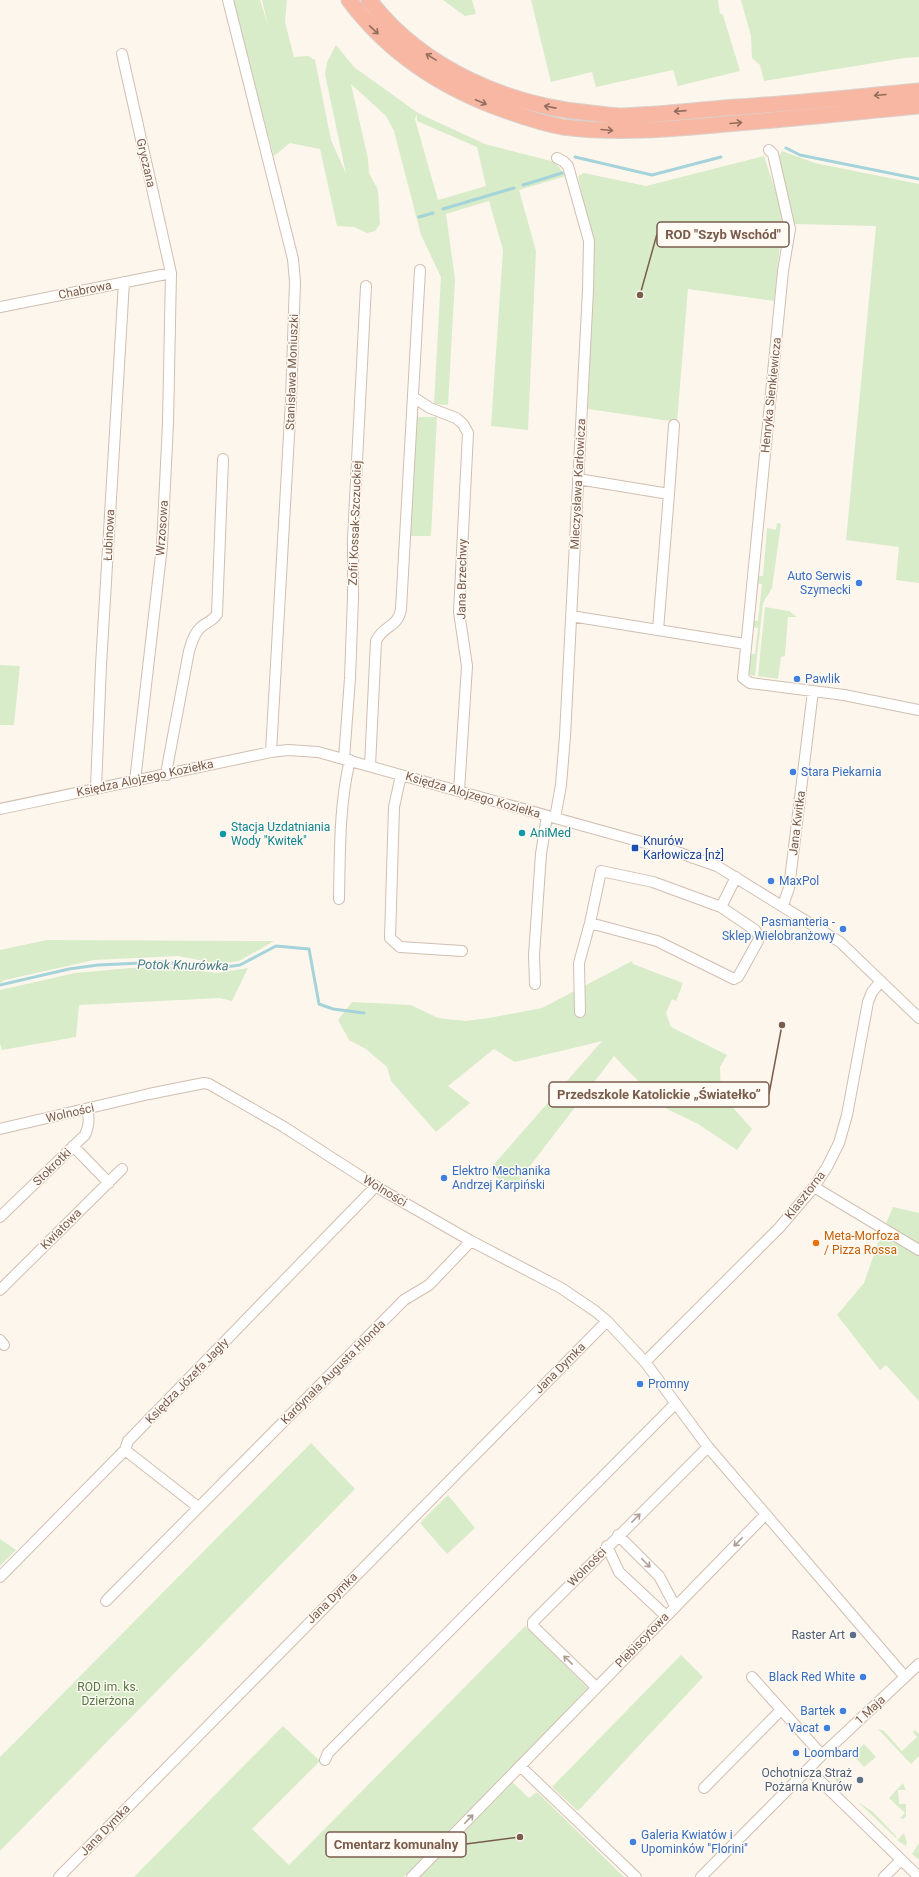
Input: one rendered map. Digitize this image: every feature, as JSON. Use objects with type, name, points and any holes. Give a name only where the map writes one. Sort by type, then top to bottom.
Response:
[{"type":"highway","points":[[349,0],[364,21],[406,59],[454,90],[483,103],[509,112],[562,127],[620,132],[674,129],[919,106]]},
{"type":"highway","points":[[369,0],[377,11],[419,50],[461,76],[494,91],[526,102],[571,111],[620,116],[760,106],[919,92]]},
{"type":"street","name":"Stanisława Moniuszki","points":[[228,0],[293,259],[295,282],[291,400],[271,752]]},
{"type":"street","name":"Gryczana","points":[[122,54],[170,273]]},
{"type":"street","name":"Henryka Sienkiewicza","points":[[769,150],[773,154],[790,229],[783,271],[742,676],[745,681],[813,692],[857,697],[919,710]]},
{"type":"street","name":"Mieczysława Karłowicza","points":[[535,984],[534,955],[541,854],[564,761],[588,290],[589,241],[568,166],[557,158]]},
{"type":"street","points":[[370,766],[376,641],[379,634],[394,624],[400,617],[401,609],[420,270]]},
{"type":"street","name":"Chabrowa","points":[[0,307],[170,273]]},
{"type":"street","name":"Wrzosowa","points":[[135,781],[162,546],[168,423],[170,273]]},
{"type":"street","name":"Łubinowa","points":[[96,788],[101,664],[124,282]]},
{"type":"street","name":"Zofii Kossak-Szczuckiej","points":[[339,899],[342,831],[347,772],[353,598],[353,539],[366,286]]},
{"type":"street","name":"Jana Brzechwy","points":[[413,397],[430,408],[456,418],[463,424],[468,434],[459,612],[467,666],[459,791]]},
{"type":"street","points":[[658,630],[674,425]]},
{"type":"street","points":[[168,775],[167,768],[189,651],[194,636],[201,627],[214,619],[217,614],[223,459]]},
{"type":"street","points":[[578,479],[669,494]]},
{"type":"street","points":[[571,616],[745,644]]},
{"type":"street","name":"Jana Kwitka","points":[[783,905],[788,891],[813,692]]},
{"type":"street","name":"Księdza Alojzego Koziełka","points":[[0,809],[96,788],[168,775],[271,752],[288,750],[318,752],[674,851],[717,866],[783,905],[840,942],[919,1018]]},
{"type":"street","points":[[401,775],[394,807],[390,938],[400,948],[462,951]]},
{"type":"street","points":[[580,1012],[579,963],[590,923],[601,871],[653,882],[720,907],[755,930],[758,936],[758,942],[738,977],[734,979],[656,941],[590,923]]},
{"type":"street","points":[[720,907],[736,877]]},
{"type":"street","name":"Klasztorna","points":[[645,1362],[779,1228],[814,1187],[828,1167],[839,1143],[847,1115],[868,1002],[872,992],[881,981]]},
{"type":"street","name":"Wolności","points":[[0,1129],[149,1094],[204,1083],[209,1084],[284,1127],[376,1186],[471,1241],[560,1288],[586,1304],[607,1321],[645,1362],[708,1447],[905,1677]]},
{"type":"street","name":"Stokrotki","points":[[0,1217],[73,1146],[88,1128],[89,1121],[87,1109]]},
{"type":"street","points":[[73,1146],[108,1183]]},
{"type":"street","name":"Kwiatowa","points":[[0,1290],[122,1169]]},
{"type":"street","name":"Księdza Józefa Jagły","points":[[0,1576],[124,1450],[128,1441],[376,1186]]},
{"type":"street","points":[[814,1187],[919,1250]]},
{"type":"street","name":"Kardynała Augusta Hlonda","points":[[106,1601],[404,1300],[429,1285],[471,1241]]},
{"type":"street","name":"Jana Dymka","points":[[59,1877],[607,1321]]},
{"type":"street","points":[[325,1760],[328,1753],[675,1404]]},
{"type":"street","name":"Wolności","points":[[596,1687],[533,1626],[533,1622],[618,1535],[708,1447]]},
{"type":"street","points":[[124,1450],[198,1507]]},
{"type":"street","name":"Plebiscytowa","points":[[412,1877],[766,1514]]},
{"type":"street","points":[[618,1535],[659,1576],[675,1606]]},
{"type":"street","points":[[607,1546],[619,1572],[666,1616]]},
{"type":"street","name":"1 Maja","points":[[701,1877],[822,1755],[919,1664]]},
{"type":"street","points":[[752,1677],[822,1755]]},
{"type":"street","points":[[704,1788],[781,1710]]},
{"type":"street","points":[[520,1766],[636,1877]]},
{"type":"street","points":[[808,1769],[918,1877]]},
{"type":"street","points":[[884,1877],[901,1860]]},
{"type":"green space","points":[[231,0],[260,0],[268,25],[262,0],[287,0],[285,22],[294,57],[308,56],[315,60],[331,140],[346,174],[349,188],[325,74],[327,62],[336,45],[354,67],[418,113],[485,144],[555,162],[566,176],[519,190],[536,251],[528,430],[491,426],[503,250],[489,201],[446,214],[455,279],[448,405],[434,404],[441,277],[421,235],[394,131],[386,116],[351,84],[368,159],[369,173],[378,190],[380,224],[375,231],[367,233],[354,227],[337,226],[320,149],[290,143],[274,156]],"holes":[[[417,114],[417,121],[477,147],[486,186],[438,200],[415,119]]]},
{"type":"green space","points":[[443,0],[472,0],[476,14],[465,16]]},
{"type":"green space","points":[[531,0],[718,0],[720,13],[723,15],[740,71],[678,86],[673,70],[596,87],[592,72],[551,82]]},
{"type":"green space","points":[[741,0],[919,0],[919,57],[904,58],[764,81],[760,65],[752,58],[751,36]]},
{"type":"green space","points":[[782,151],[815,163],[919,184],[919,583],[896,580],[899,547],[846,540],[876,226],[794,224],[778,158]]},
{"type":"green space","points":[[764,156],[783,214],[774,301],[688,289],[677,422],[588,409],[594,250],[578,176],[584,173],[646,186]]},
{"type":"green space","points":[[414,417],[437,417],[431,536],[408,536]]},
{"type":"green space","points":[[777,523],[781,524],[772,588],[763,603],[755,676],[748,675],[748,654],[755,654],[758,628],[751,627],[752,621],[758,621],[762,584],[756,583],[756,576],[763,576],[767,528],[776,530]]},
{"type":"green space","points":[[765,607],[789,611],[797,617],[788,617],[785,656],[781,657],[778,679],[758,676]]},
{"type":"green space","points":[[0,665],[20,666],[14,725],[0,725]]},
{"type":"green space","points":[[47,940],[274,941],[239,961],[219,964],[178,956],[94,960],[5,980],[0,983],[0,950]]},
{"type":"green space","points":[[632,961],[633,964],[683,983],[676,1001],[672,999],[666,1013],[671,1027],[727,1055],[720,1067],[721,1094],[752,1129],[737,1150],[698,1124],[663,1107],[614,1056],[511,1191],[489,1170],[602,1041],[515,1062],[494,1049],[448,1086],[470,1103],[436,1132],[391,1081],[387,1067],[366,1049],[349,1040],[338,1020],[352,1002],[411,1005],[438,1018],[465,1021],[542,1008]]},
{"type":"green space","points":[[171,967],[218,973],[248,968],[232,1001],[220,998],[79,1005],[76,1037],[2,1050],[0,1043],[0,990],[75,973],[131,968]]},
{"type":"green space","points":[[893,1207],[919,1213],[919,1401],[886,1365],[880,1370],[837,1315],[864,1283],[879,1240]]},
{"type":"green space","name":"ROD im. ks. Dzierżona","points":[[311,1443],[355,1489],[0,1851],[0,1757]]},
{"type":"green space","points":[[448,1495],[475,1528],[447,1554],[420,1523]]},
{"type":"green space","points":[[0,1539],[16,1550],[0,1566]]},
{"type":"green space","points":[[525,1626],[588,1688],[404,1877],[134,1877],[283,1726],[320,1761],[252,1829],[289,1865]]},
{"type":"green space","points":[[681,1655],[703,1677],[578,1811],[552,1787]]},
{"type":"green space","points":[[878,1729],[884,1731],[902,1751],[917,1737],[913,1732],[915,1730],[919,1734],[919,1756],[911,1764]]},
{"type":"green space","points":[[864,1744],[876,1757],[864,1767],[853,1755]]},
{"type":"green space","points":[[834,1767],[843,1776],[839,1780],[846,1787],[844,1789],[834,1777]]},
{"type":"green space","points":[[511,1781],[529,1798],[537,1792],[624,1877],[418,1877]]},
{"type":"green space","points":[[903,1783],[906,1790],[898,1790],[899,1804],[906,1804],[906,1816],[903,1819],[900,1818],[905,1813],[889,1798]]},
{"type":"green space","points":[[857,1801],[874,1813],[897,1837],[896,1838]]},
{"type":"green space","points":[[904,1833],[907,1843],[906,1846],[897,1840]]},
{"type":"green space","points":[[919,1843],[919,1860],[912,1854]]},
{"type":"waterway","points":[[786,148],[800,155],[919,179]]},
{"type":"waterway","points":[[575,157],[652,175],[721,157]]},
{"type":"waterway","points":[[523,185],[562,173]]},
{"type":"waterway","points":[[443,209],[514,188]]},
{"type":"waterway","points":[[419,217],[433,213]]},
{"type":"waterway","name":"Potok Knurówka","points":[[0,985],[69,969],[98,965],[163,962],[218,968],[240,965],[276,946],[309,949],[319,1004],[333,1009],[364,1013]]},
{"type":"place","name":"ROD \"Szyb Wschód\"","points":[[640,295]]},
{"type":"place","name":"Auto Serwis Szymecki","points":[[859,583]]},
{"type":"place","name":"Pawlik","points":[[797,679]]},
{"type":"place","name":"Stara Piekarnia","points":[[793,772]]},
{"type":"place","name":"AniMed","points":[[522,833]]},
{"type":"place","name":"Stacja Uzdatniania Wody \"Kwitek\"","points":[[223,834]]},
{"type":"place","name":"Knurów Karłowicza [nż]","points":[[635,848]]},
{"type":"place","name":"MaxPol","points":[[771,881]]},
{"type":"place","name":"Pasmanteria - Sklep Wielobranżowy","points":[[843,929]]},
{"type":"place","name":"Przedszkole Katolickie „Światełko”","points":[[782,1025]]},
{"type":"place","name":"Elektro Mechanika Andrzej Karpiński","points":[[444,1178]]},
{"type":"place","name":"Meta-Morfoza / Pizza Rossa","points":[[816,1243]]},
{"type":"place","name":"Promny","points":[[640,1384]]},
{"type":"place","name":"Raster Art","points":[[853,1635]]},
{"type":"place","name":"Black Red White","points":[[863,1677]]},
{"type":"place","name":"Bartek","points":[[843,1711]]},
{"type":"place","name":"Vacat","points":[[827,1728]]},
{"type":"place","name":"Loombard","points":[[796,1753]]},
{"type":"place","name":"Ochotnicza Straż Pożarna Knurów","points":[[860,1780]]},
{"type":"place","name":"Cmentarz komunalny","points":[[520,1837]]},
{"type":"place","name":"Galeria Kwiatów i Upominków \"Florini\"","points":[[633,1842]]}]
